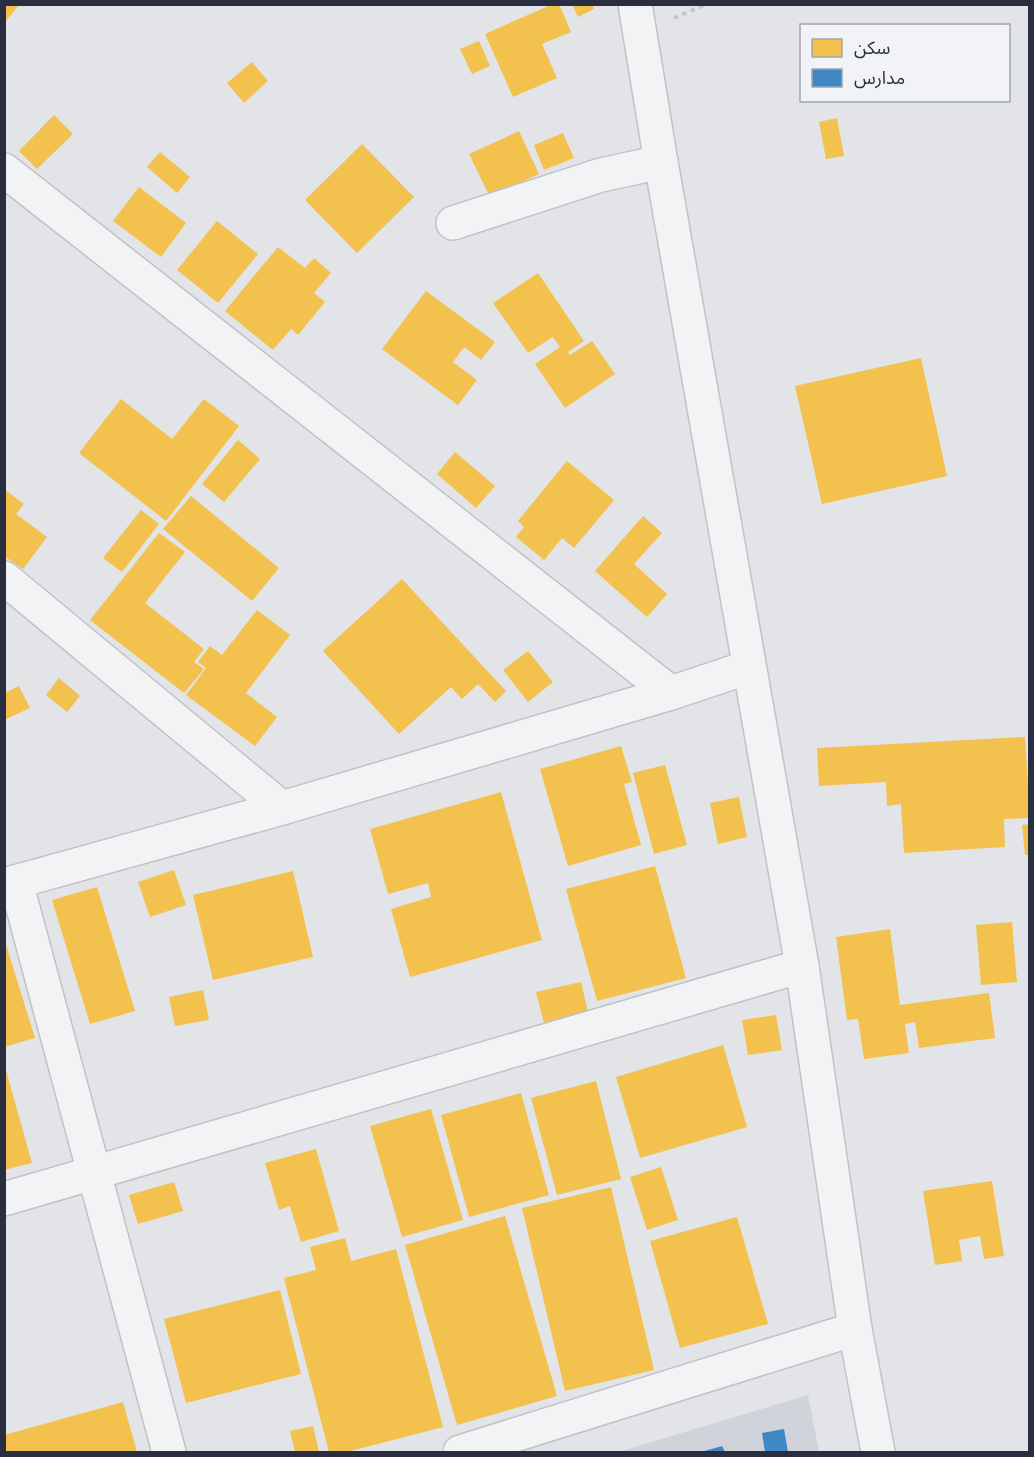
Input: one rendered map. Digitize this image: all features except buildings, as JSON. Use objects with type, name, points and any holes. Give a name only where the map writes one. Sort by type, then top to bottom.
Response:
[{"type":"street","points":[[635,4],[802,966],[855,1329],[878,1452]]},
{"type":"street","points":[[453,223],[601,176],[661,162]]},
{"type":"street","points":[[4,170],[671,693]]},
{"type":"street","points":[[4,578],[282,808]]},
{"type":"street","points":[[169,1452],[93,1173],[10,884],[282,808],[671,693],[749,667]]},
{"type":"street","points":[[4,1199],[802,966]]},
{"type":"street","points":[[460,1452],[855,1329]]},
{"type":"shaded area","points":[[808,1395],[819,1452],[618,1452]]}]
